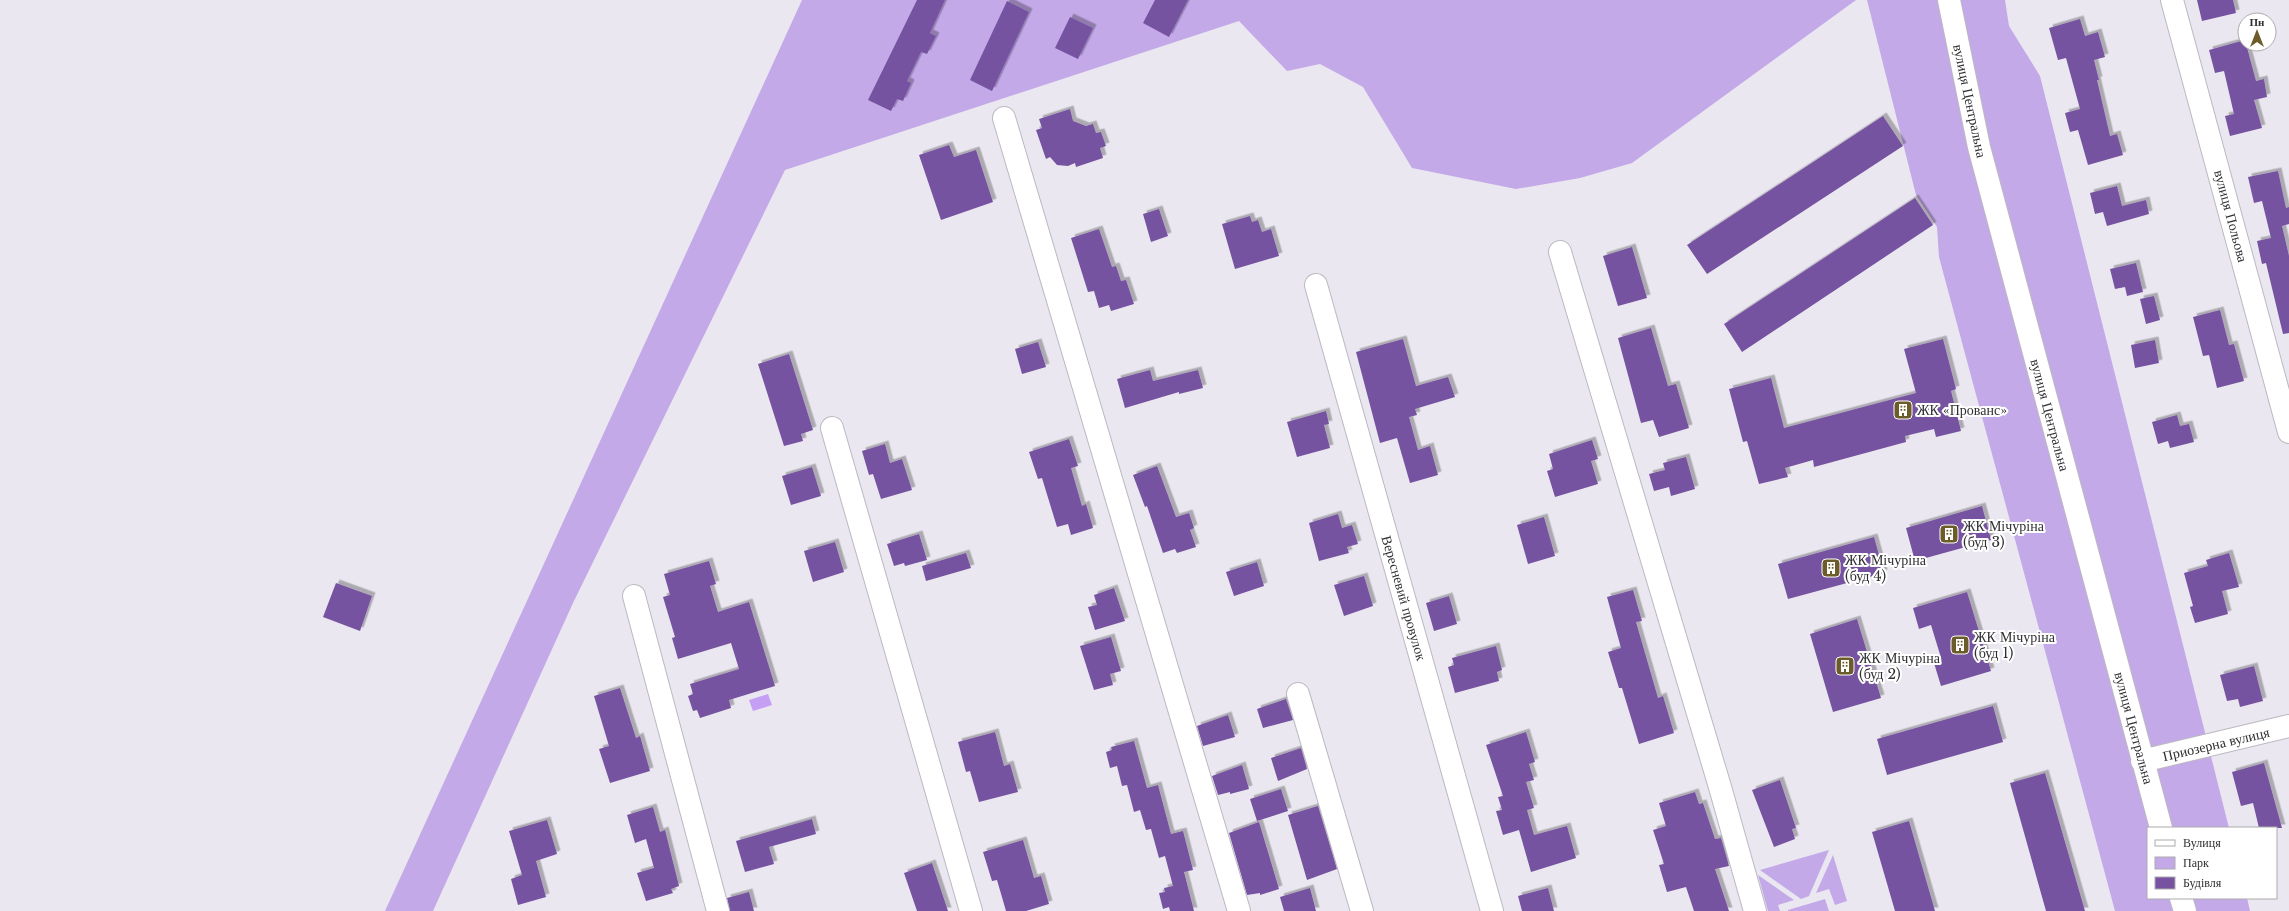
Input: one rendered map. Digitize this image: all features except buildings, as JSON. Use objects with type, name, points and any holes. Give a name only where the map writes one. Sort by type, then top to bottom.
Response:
[{"type":"street","name":"вулиця Центральна","points":[[1949,0],[1979,147],[2161,827]]},
{"type":"street","name":"вулиця Польова","points":[[2172,0],[2289,432]]},
{"type":"street","points":[[1004,118],[1239,911]]},
{"type":"street","points":[[1560,252],[1720,787],[1755,911]]},
{"type":"street","name":"Вересневий провулок","points":[[1316,285],[1492,911]]},
{"type":"street","points":[[832,428],[971,911]]},
{"type":"street","points":[[634,596],[718,911]]},
{"type":"street","points":[[1298,694],[1362,911]]},
{"type":"street","name":"Приозерна вулиця","points":[[2142,761],[2289,726]]},
{"type":"street","points":[[2181,899],[2185,911]]},
{"type":"green space","points":[[802,0],[1856,0],[1632,163],[1580,178],[1516,189],[1412,168],[1363,87],[1320,64],[1287,71],[1239,21],[785,170],[573,603],[433,911],[385,911]]},
{"type":"green space","points":[[1867,0],[2005,0],[2009,26],[2040,76],[2229,827],[2147,827],[2147,899],[2247,899],[2250,911],[2115,911],[1939,257],[1937,227],[1916,195]]},
{"type":"green space","points":[[1829,850],[1809,896],[1801,899],[1760,870]]},
{"type":"green space","points":[[1833,855],[1847,901],[1835,905],[1829,889],[1816,893]]},
{"type":"green space","points":[[1758,875],[1794,900],[1778,905],[1780,911],[1768,911]]},
{"type":"green space","points":[[1825,899],[1829,911],[1788,911],[1788,910]]},
{"type":"shaded area","points":[[768,694],[772,705],[753,711],[749,700]]},
{"type":"place","name":"ЖК «Прованс»","points":[[1903,410]]},
{"type":"place","name":"ЖК Мічуріна (буд 3)","points":[[1949,534]]},
{"type":"place","name":"ЖК Мічуріна (буд 4)","points":[[1831,568]]},
{"type":"place","name":"ЖК Мічуріна (буд 1)","points":[[1960,645]]},
{"type":"place","name":"ЖК Мічуріна (буд 2)","points":[[1845,666]]}]
